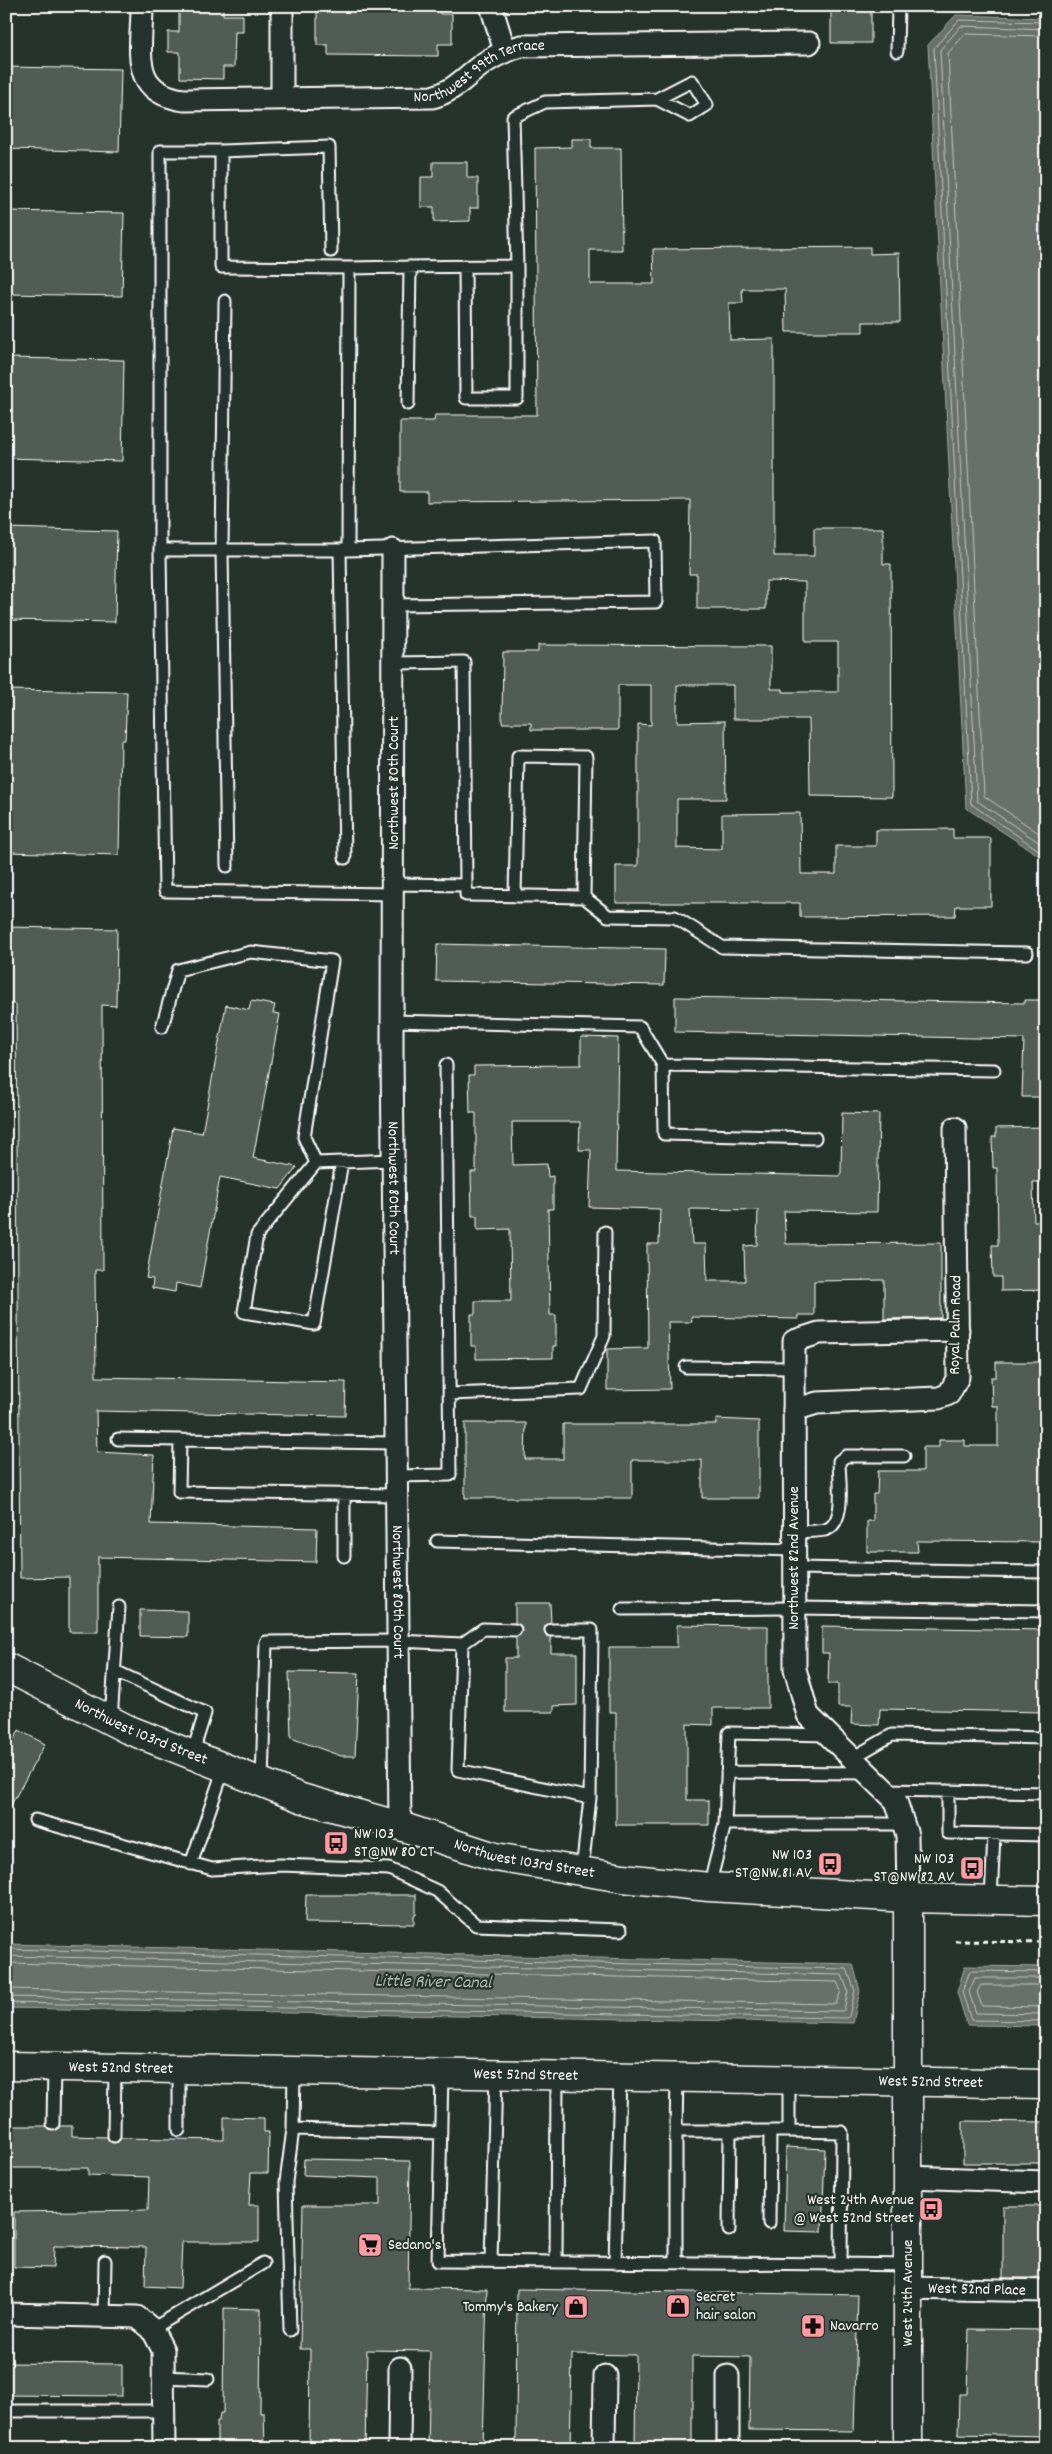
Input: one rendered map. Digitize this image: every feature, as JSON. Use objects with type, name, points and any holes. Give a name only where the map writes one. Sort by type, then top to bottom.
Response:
[{"type":"street","name":"Northwest 99th Terrace","points":[[142,6],[143,71],[148,84],[154,90],[166,96],[184,100],[421,98],[442,95],[505,50],[521,46],[809,43]]},
{"type":"street","points":[[282,6],[282,98]]},
{"type":"street","points":[[491,6],[505,50]]},
{"type":"street","name":"Northwest 80th Court","points":[[393,550],[394,889],[392,1020],[400,1826]]},
{"type":"street","name":"Royal Palm Road","points":[[794,1410],[817,1403],[939,1398],[949,1394],[958,1377],[955,1128]]},
{"type":"street","name":"Northwest 82nd Avenue","points":[[908,1898],[907,1835],[896,1801],[808,1715],[795,1669],[794,1341],[819,1333],[958,1330]]},
{"type":"street","name":"Northwest 103rd Street","points":[[6,1667],[111,1721],[300,1798],[400,1826],[495,1857],[582,1871],[709,1887],[908,1898],[1046,1901]]},
{"type":"street","name":"West 24th Avenue","points":[[908,1898],[908,2448]]},
{"type":"street","name":"West 52nd Street","points":[[6,2066],[1046,2084]]},
{"type":"street","points":[[908,2177],[1046,2182]]},
{"type":"street","name":"West 52nd Place","points":[[908,2277],[1046,2291]]},
{"type":"street","points":[[6,2314],[104,2316],[144,2323],[163,2350],[164,2448]]},
{"type":"street","points":[[399,2448],[400,2368]]},
{"type":"street","points":[[604,2448],[605,2376]]},
{"type":"street","points":[[728,2376],[728,2448]]},
{"type":"lane","points":[[897,51],[898,6]]},
{"type":"lane","points":[[465,266],[466,398],[517,398],[513,117],[545,102],[657,100]]},
{"type":"lane","points":[[331,251],[329,147],[160,151],[160,550],[165,891],[394,889],[466,885]]},
{"type":"lane","points":[[221,151],[221,267],[516,266]]},
{"type":"lane","points":[[408,404],[410,267]]},
{"type":"lane","points":[[345,858],[344,550],[349,268]]},
{"type":"lane","points":[[225,301],[222,550],[227,866]]},
{"type":"lane","points":[[160,550],[393,550],[655,541],[656,602],[393,605]]},
{"type":"lane","points":[[393,664],[464,662],[466,895],[584,897],[608,916],[674,917],[722,947],[1028,953]]},
{"type":"lane","points":[[515,896],[518,756],[586,757],[584,897]]},
{"type":"lane","points":[[162,1027],[178,970],[251,952],[332,961],[304,1137],[316,1163]]},
{"type":"lane","points":[[392,1020],[640,1027],[663,1065],[664,1134],[815,1138]]},
{"type":"lane","points":[[180,1440],[179,1492],[344,1494],[450,1475],[446,1065]]},
{"type":"lane","points":[[663,1065],[994,1070]]},
{"type":"lane","points":[[342,1162],[314,1324],[244,1312],[257,1235],[316,1163],[393,1160]]},
{"type":"lane","points":[[449,1394],[581,1389],[604,1336],[606,1232]]},
{"type":"lane","points":[[686,1367],[794,1368]]},
{"type":"lane","points":[[118,1439],[396,1443]]},
{"type":"lane","points":[[794,1550],[834,1525],[839,1514],[839,1461],[846,1456],[904,1456]]},
{"type":"lane","points":[[344,1494],[344,1556]]},
{"type":"lane","points":[[437,1540],[794,1550],[1046,1572]]},
{"type":"lane","points":[[111,1721],[119,1607]]},
{"type":"lane","points":[[622,1609],[794,1608],[1046,1611]]},
{"type":"lane","points":[[262,1783],[266,1642],[398,1641],[462,1644],[483,1629],[515,1630]]},
{"type":"lane","points":[[551,1630],[592,1630],[590,1798],[582,1871]]},
{"type":"lane","points":[[462,1644],[458,1770],[590,1798]]},
{"type":"lane","points":[[115,1671],[205,1712],[192,1755]]},
{"type":"lane","points":[[709,1887],[724,1824],[729,1733],[828,1735]]},
{"type":"lane","points":[[852,1758],[892,1735],[1046,1738]]},
{"type":"lane","points":[[191,1864],[224,1768]]},
{"type":"lane","points":[[727,1772],[868,1773]]},
{"type":"lane","points":[[886,1790],[1046,1793]]},
{"type":"lane","points":[[948,1791],[948,1833],[1046,1835]]},
{"type":"lane","points":[[35,1820],[212,1869],[280,1865],[389,1868],[437,1891],[476,1925],[621,1930]]},
{"type":"lane","points":[[724,1824],[903,1824]]},
{"type":"lane","points":[[991,1900],[994,1834]]},
{"type":"lane","points":[[53,2124],[54,2067]]},
{"type":"lane","points":[[114,2068],[114,2136]]},
{"type":"lane","points":[[179,2069],[179,2130]]},
{"type":"lane","points":[[290,2330],[286,2182],[293,2129],[294,2071]]},
{"type":"lane","points":[[442,2073],[438,2261],[840,2264],[908,2277]]},
{"type":"lane","points":[[492,2262],[496,2074]]},
{"type":"lane","points":[[556,2262],[557,2075]]},
{"type":"lane","points":[[614,2263],[620,2076]]},
{"type":"lane","points":[[676,2263],[677,2078]]},
{"type":"lane","points":[[789,2080],[789,2131]]},
{"type":"lane","points":[[293,2129],[441,2133]]},
{"type":"lane","points":[[676,2131],[842,2132],[840,2264]]},
{"type":"lane","points":[[729,2230],[730,2131]]},
{"type":"lane","points":[[769,2223],[770,2131]]},
{"type":"lane","points":[[104,2261],[104,2316]]},
{"type":"lane","points":[[144,2323],[262,2263]]},
{"type":"lane","points":[[164,2377],[208,2379]]},
{"type":"lane","points":[[6,2411],[164,2411]]},
{"type":"path","points":[[954,1941],[1046,1942]]},
{"type":"water","points":[[956,15],[1046,18],[1046,860],[966,808],[928,45]]},
{"type":"water","name":"Little River Canal","points":[[6,1944],[853,1964],[860,1991],[853,2023],[6,2008]]},
{"type":"water","points":[[965,1966],[1046,1967],[1046,2026],[967,2025],[957,1992]]},
{"type":"building","points":[[179,6],[223,6],[223,15],[243,15],[243,32],[235,32],[234,67],[223,67],[223,79],[180,78],[180,52],[168,52],[168,32],[179,32]]},
{"type":"building","points":[[317,6],[440,6],[440,14],[452,14],[452,44],[438,44],[438,56],[328,55],[328,45],[317,45]]},
{"type":"building","points":[[831,6],[871,6],[871,43],[831,43]]},
{"type":"building","points":[[6,67],[121,69],[119,152],[6,149]]},
{"type":"building","points":[[572,139],[591,139],[591,148],[621,148],[622,250],[590,250],[590,284],[654,284],[653,249],[870,247],[870,254],[899,253],[900,322],[863,322],[863,332],[786,332],[785,289],[742,289],[743,303],[729,303],[730,340],[774,339],[774,556],[814,556],[814,528],[883,528],[883,564],[891,564],[892,797],[810,796],[809,719],[733,719],[733,685],[677,685],[677,722],[725,721],[726,799],[677,799],[677,848],[722,849],[722,814],[800,813],[801,874],[836,874],[836,846],[876,846],[876,830],[953,829],[953,838],[991,838],[991,906],[956,906],[955,916],[800,917],[800,903],[616,903],[616,866],[638,866],[638,724],[651,725],[651,685],[618,685],[618,730],[531,730],[531,723],[502,723],[503,652],[538,652],[538,645],[771,646],[771,689],[783,689],[783,692],[838,692],[838,642],[805,642],[805,582],[766,581],[766,609],[697,609],[697,574],[689,574],[690,500],[427,502],[427,492],[400,492],[400,421],[434,421],[435,415],[537,415],[535,148],[572,147]]},
{"type":"building","points":[[433,162],[467,162],[467,178],[478,178],[478,208],[470,208],[470,221],[434,222],[434,207],[421,207],[421,177],[433,177]]},
{"type":"building","points":[[6,211],[124,213],[122,296],[6,294]]},
{"type":"building","points":[[6,358],[124,360],[122,461],[6,458]]},
{"type":"building","points":[[6,528],[117,531],[115,622],[6,620]]},
{"type":"building","points":[[6,690],[127,692],[125,740],[121,740],[119,855],[6,852]]},
{"type":"building","points":[[6,927],[117,929],[116,1006],[102,1005],[103,1270],[95,1270],[96,1377],[346,1382],[345,1416],[96,1411],[97,1452],[154,1455],[151,1524],[317,1528],[316,1562],[98,1557],[98,1632],[69,1632],[69,1577],[20,1578],[16,1004],[6,1004]]},
{"type":"building","points":[[437,944],[665,949],[664,985],[436,981]]},
{"type":"building","points":[[675,997],[1025,1003],[1025,1000],[1046,1000],[1046,1097],[1022,1097],[1024,1039],[675,1032]]},
{"type":"building","points":[[251,1001],[275,1005],[273,1013],[280,1014],[253,1158],[297,1167],[280,1189],[220,1177],[200,1288],[176,1283],[175,1292],[152,1288],[153,1279],[146,1278],[173,1128],[202,1133],[226,1005],[249,1010]]},
{"type":"building","points":[[581,1037],[618,1038],[616,1171],[841,1176],[842,1113],[879,1114],[877,1212],[784,1211],[786,1244],[941,1243],[941,1318],[884,1319],[884,1280],[814,1281],[814,1315],[798,1315],[798,1319],[691,1317],[692,1322],[668,1322],[670,1389],[607,1390],[607,1349],[648,1348],[647,1244],[659,1244],[660,1209],[589,1207],[591,1150],[579,1150],[580,1122],[512,1122],[513,1165],[547,1164],[548,1177],[553,1176],[553,1209],[548,1209],[550,1315],[556,1315],[556,1346],[553,1346],[553,1358],[476,1359],[476,1346],[471,1346],[471,1314],[475,1314],[475,1301],[511,1301],[510,1229],[477,1230],[477,1216],[472,1216],[471,1172],[476,1172],[476,1113],[470,1113],[469,1075],[474,1075],[474,1066],[581,1065]],"holes":[[[690,1209],[758,1210],[757,1245],[744,1246],[745,1281],[707,1281],[706,1244],[692,1244]]]},
{"type":"building","points":[[1046,1127],[1046,1182],[1033,1182],[1034,1221],[1046,1221],[1046,1290],[1001,1291],[1001,1277],[993,1277],[992,1245],[998,1245],[997,1168],[993,1168],[992,1137],[996,1137],[996,1128]]},
{"type":"building","points":[[996,1362],[1046,1362],[1046,1542],[917,1541],[918,1552],[867,1552],[867,1521],[873,1521],[873,1494],[877,1494],[878,1471],[923,1471],[923,1447],[939,1447],[939,1440],[965,1440],[965,1446],[998,1446],[998,1406],[992,1406],[991,1377],[996,1377]]},
{"type":"building","points":[[716,1419],[759,1421],[759,1498],[702,1498],[702,1460],[632,1460],[632,1498],[465,1498],[465,1423],[526,1423],[525,1459],[563,1459],[563,1424],[716,1424]]},
{"type":"building","points":[[515,1603],[550,1603],[551,1623],[545,1626],[544,1630],[547,1636],[551,1637],[551,1653],[577,1653],[577,1705],[554,1706],[554,1712],[505,1712],[505,1658],[516,1658],[516,1637],[522,1631],[521,1626],[515,1623]]},
{"type":"building","points":[[140,1610],[188,1611],[188,1637],[140,1636]]},
{"type":"building","points":[[677,1625],[768,1626],[768,1708],[713,1708],[713,1725],[687,1724],[687,1800],[709,1800],[709,1825],[616,1825],[616,1712],[609,1712],[609,1647],[677,1647]]},
{"type":"building","points":[[822,1626],[1046,1630],[1046,1712],[880,1709],[879,1725],[851,1724],[852,1707],[838,1707],[838,1684],[828,1684],[829,1653],[822,1653]]},
{"type":"building","points":[[289,1672],[359,1673],[355,1756],[341,1756],[291,1738]]},
{"type":"building","points":[[19,1730],[45,1744],[6,1814],[6,1754]]},
{"type":"building","points":[[306,1895],[416,1895],[414,1924],[305,1923]]},
{"type":"building","points":[[224,2117],[264,2118],[264,2132],[269,2132],[268,2173],[251,2173],[249,2205],[259,2205],[259,2242],[182,2242],[180,2288],[145,2286],[146,2247],[54,2246],[53,2268],[14,2267],[14,2212],[148,2210],[149,2177],[88,2175],[88,2168],[6,2168],[6,2126],[46,2126],[53,2131],[60,2126],[72,2126],[72,2136],[107,2137],[113,2143],[118,2142],[121,2138],[224,2140]]},
{"type":"building","points":[[963,2121],[1046,2122],[1046,2163],[963,2163]]},
{"type":"building","points":[[786,2147],[825,2149],[822,2232],[784,2231]]},
{"type":"building","points":[[304,2159],[410,2161],[408,2288],[487,2289],[483,2448],[428,2448],[430,2351],[367,2350],[365,2448],[309,2448],[310,2349],[300,2349],[303,2205],[380,2205],[380,2178],[303,2175]]},
{"type":"building","points":[[1003,2206],[1045,2206],[1045,2278],[1003,2278]]},
{"type":"building","points":[[517,2289],[858,2295],[854,2431],[749,2430],[750,2357],[692,2356],[692,2448],[635,2448],[636,2355],[572,2354],[570,2448],[516,2448]]},
{"type":"building","points":[[224,2308],[261,2309],[260,2413],[264,2413],[265,2448],[217,2448],[217,2421],[219,2421],[220,2413],[223,2413]]},
{"type":"building","points":[[969,2329],[1046,2330],[1046,2436],[958,2434],[959,2394],[967,2394]]},
{"type":"building","points":[[6,2363],[122,2364],[122,2396],[6,2395]]},
{"type":"place","name":"NW 103 ST@NW 80 CT","points":[[336,1843]]},
{"type":"place","name":"NW 103 ST@NW 81 AV","points":[[830,1864]]},
{"type":"place","name":"NW 103 ST@NW 82 AV","points":[[972,1868]]},
{"type":"place","name":"West 24th Avenue @ West 52nd Street","points":[[931,2209]]},
{"type":"place","name":"Sedano's","points":[[370,2245]]},
{"type":"place","name":"Secret hair salon","points":[[678,2306]]},
{"type":"place","name":"Tommy's Bakery","points":[[576,2307]]},
{"type":"place","name":"Navarro","points":[[813,2326]]}]
